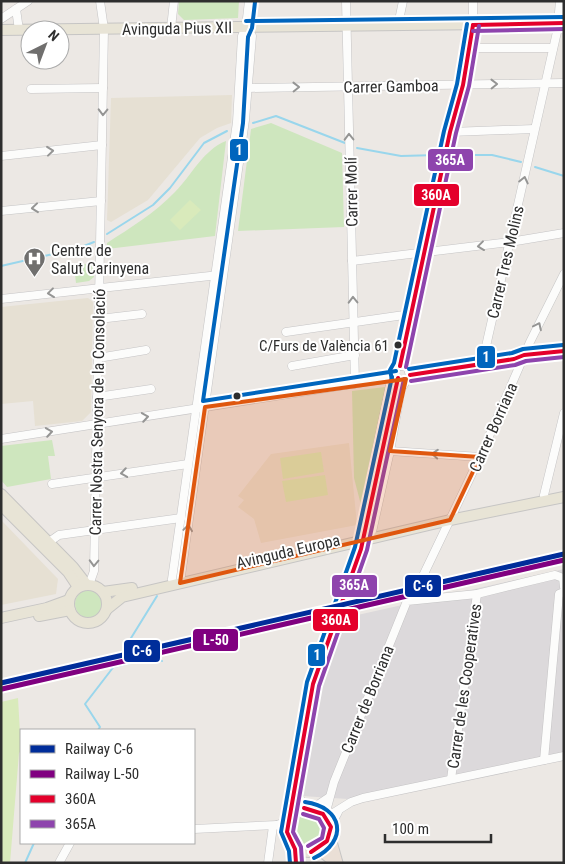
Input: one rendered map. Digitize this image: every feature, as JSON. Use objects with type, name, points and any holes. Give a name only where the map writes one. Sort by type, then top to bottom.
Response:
[{"type":"highway","points":[[330,838],[337,863]]},
{"type":"highway","points":[[315,851],[337,863]]},
{"type":"main road","name":"Avinguda Pius XII","points":[[1,30],[560,23]]},
{"type":"main road","points":[[451,517],[564,490]]},
{"type":"main road","points":[[1,494],[74,567],[85,585]]},
{"type":"main road","points":[[451,517],[564,497]]},
{"type":"main road","points":[[1,505],[68,572],[85,585],[103,592],[108,603],[107,609],[100,619],[89,624],[77,620],[69,605]]},
{"type":"main road","name":"Avinguda Europa","points":[[103,592],[120,591],[178,579],[451,517]]},
{"type":"main road","name":"Avinguda Europa","points":[[107,609],[122,597],[178,579],[372,532],[451,517]]},
{"type":"main road","points":[[1,625],[69,605],[85,585]]},
{"type":"main road","points":[[1,618],[69,605]]},
{"type":"main road","points":[[304,863],[330,838],[328,819],[309,808],[283,823],[288,839],[294,847],[302,851],[315,851]]},
{"type":"main road","points":[[294,847],[296,863]]},
{"type":"street","points":[[1,19],[28,1]]},
{"type":"street","name":"Carrer Nostra Senyora de la Consolació","points":[[85,585],[94,571],[104,29],[100,1]]},
{"type":"street","points":[[171,28],[174,1]]},
{"type":"street","points":[[178,579],[205,408],[237,122],[242,36],[246,27],[249,1]]},
{"type":"street","name":"Carrer Molí","points":[[346,1],[355,384]]},
{"type":"street","points":[[398,25],[403,1]]},
{"type":"street","points":[[372,532],[390,451],[411,314],[450,132],[463,85],[473,25],[473,1]]},
{"type":"street","name":"Carrer Tres Molins","points":[[482,364],[534,129],[560,23],[560,1]]},
{"type":"street","points":[[16,9],[19,30]]},
{"type":"street","points":[[178,579],[181,518],[188,464],[248,88],[252,36],[246,27]]},
{"type":"street","points":[[469,48],[553,48]]},
{"type":"street","points":[[239,74],[242,84],[248,88]]},
{"type":"street","name":"Carrer Gamboa","points":[[248,88],[564,83]]},
{"type":"street","points":[[31,89],[103,88]]},
{"type":"street","points":[[450,132],[534,129]]},
{"type":"street","points":[[1,156],[102,145]]},
{"type":"street","points":[[1,211],[101,200]]},
{"type":"street","points":[[352,261],[510,242],[564,233]]},
{"type":"street","name":"Carrer Borriana","points":[[421,580],[480,457],[524,355],[564,274]]},
{"type":"street","points":[[1,299],[219,275]]},
{"type":"street","points":[[98,319],[142,314]]},
{"type":"street","points":[[286,332],[411,314]]},
{"type":"street","points":[[98,358],[146,350]]},
{"type":"street","points":[[1,439],[355,384],[401,375],[514,360],[524,355],[564,351]]},
{"type":"street","points":[[292,366],[355,355]]},
{"type":"street","points":[[368,519],[395,392],[401,375]]},
{"type":"street","points":[[359,535],[390,385],[386,379]]},
{"type":"street","points":[[97,397],[152,389]]},
{"type":"street","points":[[386,401],[395,392]]},
{"type":"street","points":[[544,495],[564,413]]},
{"type":"street","points":[[390,451],[480,457]]},
{"type":"street","points":[[52,484],[188,464]]},
{"type":"street","points":[[49,542],[59,535],[181,518]]},
{"type":"street","points":[[268,863],[296,790],[313,684],[361,549]]},
{"type":"street","points":[[477,594],[554,575],[563,578],[544,760]]},
{"type":"street","name":"Carrer de Borriana","points":[[328,819],[328,798],[407,601],[477,594]]},
{"type":"street","name":"Carrer de les Cooperatives","points":[[451,779],[477,594]]},
{"type":"street","points":[[328,819],[351,802],[363,798],[564,756]]},
{"type":"street","points":[[296,790],[309,808],[328,798]]},
{"type":"street","points":[[195,828],[283,823]]},
{"type":"street","points":[[59,863],[69,844]]},
{"type":"highlighted area","points":[[406,379],[390,451],[480,457],[450,520],[180,583],[205,407]]},
{"type":"shaded area","points":[[232,95],[231,123],[217,128],[200,138],[148,200],[111,222],[107,220],[111,98]]},
{"type":"shaded area","points":[[88,298],[93,302],[91,412],[82,421],[35,426],[33,401],[1,404],[1,307]]},
{"type":"shaded area","points":[[349,443],[357,525],[261,543],[254,519],[238,507],[244,500],[238,496],[271,454]]},
{"type":"shaded area","points":[[1,520],[58,579],[56,594],[1,605]]},
{"type":"shaded area","points":[[564,569],[564,758],[348,799],[302,796],[319,685],[344,618]]},
{"type":"green space","points":[[179,1],[239,1],[238,18],[184,20],[178,14]]},
{"type":"green space","points":[[271,123],[342,153],[344,227],[238,231],[251,129]]},
{"type":"green space","points":[[226,141],[215,236],[107,249],[107,243],[159,207],[211,150]]},
{"type":"green space","points":[[190,200],[201,210],[180,230],[170,220]]},
{"type":"green space","points":[[92,263],[94,277],[89,281],[76,283],[74,266]]},
{"type":"green space","points":[[385,387],[361,505],[354,478],[352,391]]},
{"type":"green space","points":[[52,440],[55,456],[48,456],[51,479],[7,487],[1,480],[1,446]]},
{"type":"green space","points":[[321,452],[324,472],[283,479],[280,458]]},
{"type":"green space","points":[[325,475],[328,495],[286,502],[282,481]]},
{"type":"green space","points":[[89,590],[99,594],[103,604],[99,614],[89,618],[79,614],[75,604],[79,594]]},
{"type":"green space","points":[[18,698],[20,752],[10,863],[1,863],[1,702]]},
{"type":"green space","points":[[309,812],[316,813],[322,817],[326,823],[326,837],[322,843],[316,847],[309,848],[302,847],[296,843],[292,837],[291,830],[292,823],[296,817],[302,813]]},
{"type":"waterway","points":[[253,123],[276,116],[345,143]]},
{"type":"waterway","points":[[107,234],[153,205],[170,188],[204,143],[227,131]]},
{"type":"waterway","points":[[357,148],[401,156],[438,155]]},
{"type":"waterway","points":[[452,155],[492,155],[521,162]]},
{"type":"waterway","points":[[535,167],[564,176]]},
{"type":"waterway","points":[[1,266],[79,248],[94,242]]},
{"type":"waterway","points":[[123,651],[157,596]]},
{"type":"waterway","points":[[114,667],[155,657],[162,661]]},
{"type":"waterway","points":[[99,729],[100,727],[85,704],[115,665]]},
{"type":"waterway","points":[[25,863],[34,844]]},
{"type":"tunnel","points":[[362,544],[368,519]]},
{"type":"rail line","name":"C-6","points":[[1,683],[564,554]]},
{"type":"rail line","name":"L-50","points":[[2,689],[564,560]]},
{"type":"transit line","name":"1","points":[[255,2],[252,28],[248,37],[243,123],[203,401],[396,371]]},
{"type":"transit line","name":"1","points":[[246,21],[564,17]]},
{"type":"transit line","name":"360A","points":[[473,25],[564,23]]},
{"type":"transit line","name":"1","points":[[392,380],[390,370],[394,363],[444,131],[457,84],[467,24]]},
{"type":"transit line","name":"360A","points":[[400,366],[450,132],[463,85],[473,25]]},
{"type":"transit line","name":"365A","points":[[406,367],[456,133],[469,86],[479,26]]},
{"type":"transit line","name":"365A","points":[[473,31],[564,29]]},
{"type":"transit line","name":"1","points":[[409,369],[512,353],[523,349],[563,345]]},
{"type":"transit line","name":"360A","points":[[410,375],[514,359],[524,355],[564,351]]},
{"type":"transit line","name":"365A","points":[[411,381],[515,365],[526,361],[564,357]]},
{"type":"transit line","name":"1","points":[[290,863],[289,851],[281,832],[307,682],[355,547],[392,377]]},
{"type":"transit line","name":"360A","points":[[296,863],[295,849],[287,832],[313,684],[361,549],[398,378]]},
{"type":"transit line","name":"365A","points":[[302,863],[301,847],[293,832],[319,686],[367,550],[404,379]]},
{"type":"transit line","name":"1","points":[[305,802],[318,805],[327,810],[334,817],[337,826],[337,834],[333,843],[314,858]]},
{"type":"transit line","name":"360A","points":[[304,808],[323,814],[331,827],[327,841],[311,852]]},
{"type":"transit line","name":"365A","points":[[303,814],[319,819],[324,828],[322,838],[308,846]]},
{"type":"place","name":"Centre de Salut Carinyena","points":[[35,278]]},
{"type":"place","name":"C/Furs de València 61","points":[[398,345]]}]
